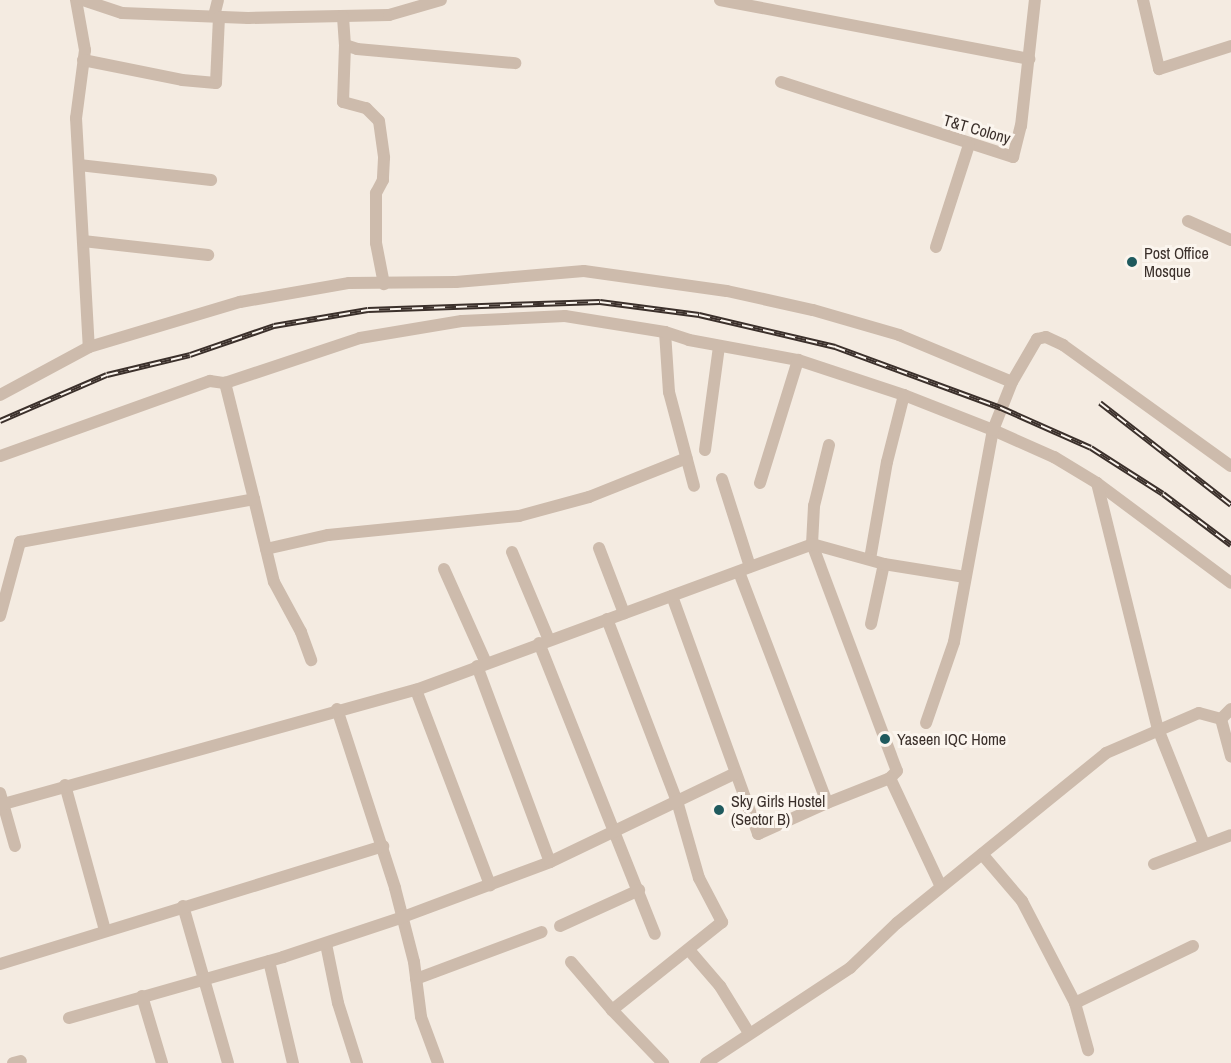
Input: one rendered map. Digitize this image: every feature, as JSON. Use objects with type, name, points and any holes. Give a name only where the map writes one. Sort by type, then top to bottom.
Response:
[{"type":"street","points":[[76,0],[83,60],[76,118],[89,347]]},
{"type":"street","points":[[83,0],[122,13],[343,17],[389,15],[440,0]]},
{"type":"street","points":[[83,60],[182,80],[216,83],[218,0]]},
{"type":"street","points":[[720,0],[1029,59]]},
{"type":"street","name":"T&T Colony","points":[[781,82],[1010,157],[1016,155],[1035,0]]},
{"type":"street","points":[[1143,0],[1159,69],[1231,46]]},
{"type":"street","points":[[343,17],[345,45],[343,102],[366,108],[379,121],[384,158],[383,180],[376,193],[376,243],[384,284]]},
{"type":"street","points":[[345,45],[357,49],[515,63]]},
{"type":"street","points":[[936,247],[969,145]]},
{"type":"street","points":[[79,165],[211,180]]},
{"type":"street","points":[[1188,221],[1231,240]]},
{"type":"street","points":[[83,241],[208,255]]},
{"type":"street","points":[[0,395],[89,347],[240,302],[350,283],[456,282],[584,271],[727,291],[813,310],[899,335],[1012,382]]},
{"type":"street","points":[[0,456],[210,381],[225,383],[360,338],[462,321],[565,316],[665,332],[719,346],[798,360],[904,395],[993,430],[1054,457],[1097,483],[1231,583]]},
{"type":"street","points":[[665,332],[669,392],[694,486]]},
{"type":"street","points":[[926,723],[954,642],[993,430],[1028,347],[1037,339],[1046,337],[1083,358],[1231,466]]},
{"type":"street","points":[[705,450],[719,346]]},
{"type":"street","points":[[760,483],[798,360]]},
{"type":"street","points":[[225,383],[274,582],[301,632],[310,660]]},
{"type":"street","points":[[870,559],[887,462],[904,395]]},
{"type":"street","points":[[672,596],[758,834],[891,778],[897,771],[812,544],[814,506],[829,445]]},
{"type":"street","points":[[266,549],[328,535],[519,516],[589,498],[687,458]]},
{"type":"street","points":[[722,479],[744,569],[827,803]]},
{"type":"street","points":[[1097,483],[1158,729],[1204,844]]},
{"type":"street","points":[[0,616],[20,542],[254,499]]},
{"type":"street","points":[[15,846],[1,801],[337,709],[416,690],[812,544],[884,564],[965,577]]},
{"type":"street","points":[[599,548],[624,613]]},
{"type":"street","points":[[512,552],[611,830],[639,890],[655,934]]},
{"type":"street","points":[[871,624],[884,564]]},
{"type":"street","points":[[444,569],[482,664],[550,862]]},
{"type":"street","points":[[607,619],[677,801],[699,878],[722,922],[612,1010]]},
{"type":"street","points":[[416,690],[490,885]]},
{"type":"street","points":[[337,709],[383,846],[403,917],[421,1017],[438,1063]]},
{"type":"street","points":[[1221,719],[1231,709]]},
{"type":"street","points":[[706,1063],[850,968],[941,887],[1106,753],[1199,713],[1221,719]]},
{"type":"street","points":[[1221,719],[1231,757]]},
{"type":"street","points":[[69,1018],[326,944],[403,917],[550,862],[611,830],[736,773]]},
{"type":"street","points":[[891,778],[941,887]]},
{"type":"street","points":[[65,785],[105,930]]},
{"type":"street","points":[[1155,864],[1204,844],[1231,836]]},
{"type":"street","points":[[0,964],[383,846]]},
{"type":"street","points":[[982,854],[1022,901],[1075,1003],[1088,1050]]},
{"type":"street","points":[[560,926],[639,890]]},
{"type":"street","points":[[183,906],[228,1063]]},
{"type":"street","points":[[416,980],[542,932]]},
{"type":"street","points":[[326,944],[338,1003],[357,1063]]},
{"type":"street","points":[[1075,1003],[1193,946]]},
{"type":"street","points":[[689,950],[720,986],[749,1033]]},
{"type":"street","points":[[269,961],[293,1063]]},
{"type":"street","points":[[571,962],[612,1010],[663,1063]]},
{"type":"street","points":[[142,996],[162,1063]]},
{"type":"railway","points":[[0,421],[107,375],[190,355],[274,326],[368,310],[600,302],[699,315],[835,347],[1001,408],[1091,448],[1163,494],[1231,545]]},
{"type":"railway","points":[[1100,403],[1231,505]]},
{"type":"place","name":"Post Office Mosque","points":[[1132,262]]},
{"type":"place","name":"Yaseen IQC Home","points":[[885,739]]},
{"type":"place","name":"Sky Girls Hostel (Sector B)","points":[[719,810]]}]
